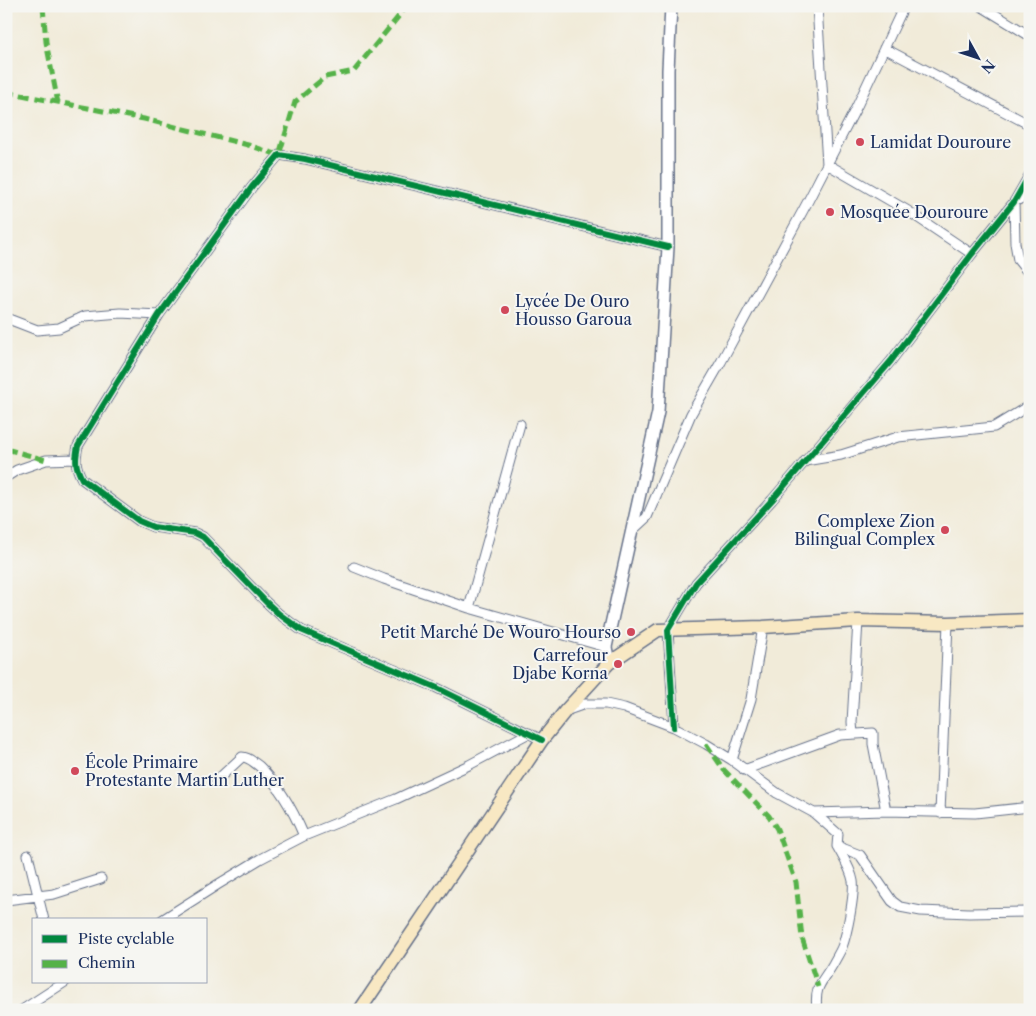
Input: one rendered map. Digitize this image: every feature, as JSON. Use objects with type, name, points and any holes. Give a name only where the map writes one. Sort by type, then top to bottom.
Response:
[{"type":"main road","points":[[360,1010],[542,740],[566,710],[609,663],[658,630],[763,627],[858,621],[948,622],[1030,620]]},
{"type":"street","points":[[609,663],[606,647],[658,412],[668,247],[668,70],[671,6]]},
{"type":"street","points":[[816,6],[827,164]]},
{"type":"street","points":[[633,530],[647,517],[691,414],[827,164],[857,106],[904,6]]},
{"type":"street","points":[[981,6],[1030,36]]},
{"type":"street","points":[[884,48],[1030,125]]},
{"type":"street","points":[[542,740],[435,687],[301,630],[278,614],[203,537],[195,533],[153,528],[139,521],[82,479],[77,470],[75,459],[78,446],[159,315],[252,187],[278,155],[305,159],[668,247]]},
{"type":"street","points":[[827,164],[908,212],[972,254]]},
{"type":"street","points":[[674,727],[668,630],[696,583],[772,500],[891,361],[1014,202],[1030,174]]},
{"type":"street","points":[[1014,202],[1030,194]]},
{"type":"street","points":[[1014,202],[1015,243],[1018,260],[1030,275]]},
{"type":"street","points":[[6,318],[37,330],[59,328],[85,316],[120,312],[159,315]]},
{"type":"street","points":[[806,461],[841,455],[898,437],[994,427],[1030,405]]},
{"type":"street","points":[[469,608],[520,424]]},
{"type":"street","points":[[6,477],[18,470],[46,460],[75,459]]},
{"type":"street","points":[[354,567],[469,608],[606,647]]},
{"type":"street","points":[[853,734],[852,722],[858,621]]},
{"type":"street","points":[[940,813],[948,622]]},
{"type":"street","points":[[732,760],[751,699],[763,627]]},
{"type":"street","points":[[566,710],[585,704],[606,704],[624,708],[674,727],[732,760],[777,793],[814,813],[838,834],[837,846],[850,872],[853,892],[842,947],[818,987],[817,1010]]},
{"type":"street","points":[[165,918],[253,863],[304,836],[396,799],[469,765],[528,733]]},
{"type":"street","points":[[744,770],[840,735],[873,733],[873,744],[886,811]]},
{"type":"street","points":[[216,781],[242,757],[248,757],[280,791],[304,836]]},
{"type":"street","points":[[814,813],[886,811],[975,813],[1030,807]]},
{"type":"street","points":[[837,846],[860,855],[892,901],[900,908],[969,913],[1030,912]]},
{"type":"street","points":[[28,855],[44,918]]},
{"type":"street","points":[[6,900],[54,894],[101,879]]},
{"type":"street","points":[[25,1009],[62,984]]},
{"type":"marked path","points":[[43,6],[46,42],[58,103]]},
{"type":"marked path","points":[[6,92],[144,119],[248,145],[279,155],[295,102],[325,77],[354,71],[407,6]]},
{"type":"marked path","points":[[6,449],[46,460]]},
{"type":"marked path","points":[[706,744],[724,770],[769,816],[777,829],[796,882],[802,938],[818,987]]},
{"type":"cycle path","points":[[542,740],[435,687],[301,630],[266,602],[203,537],[195,533],[153,527],[139,521],[82,479],[76,463],[78,446],[159,315],[252,187],[279,155],[305,159],[668,247]]},
{"type":"cycle path","points":[[674,727],[668,630],[696,583],[772,500],[891,361],[1014,202],[1030,174]]},
{"type":"place","name":"Lamidat Douroure","points":[[860,142]]},
{"type":"place","name":"Mosquée Douroure","points":[[830,212]]},
{"type":"place","name":"Lycée De Ouro Housso Garoua","points":[[505,310]]},
{"type":"place","name":"Complexe Zion Bilingual Complex","points":[[945,530]]},
{"type":"place","name":"Petit Marché De Wouro Hourso","points":[[631,632]]},
{"type":"place","name":"Carrefour Djabe Korna","points":[[618,664]]},
{"type":"place","name":"École Primaire Protestante Martin Luther","points":[[75,771]]}]
